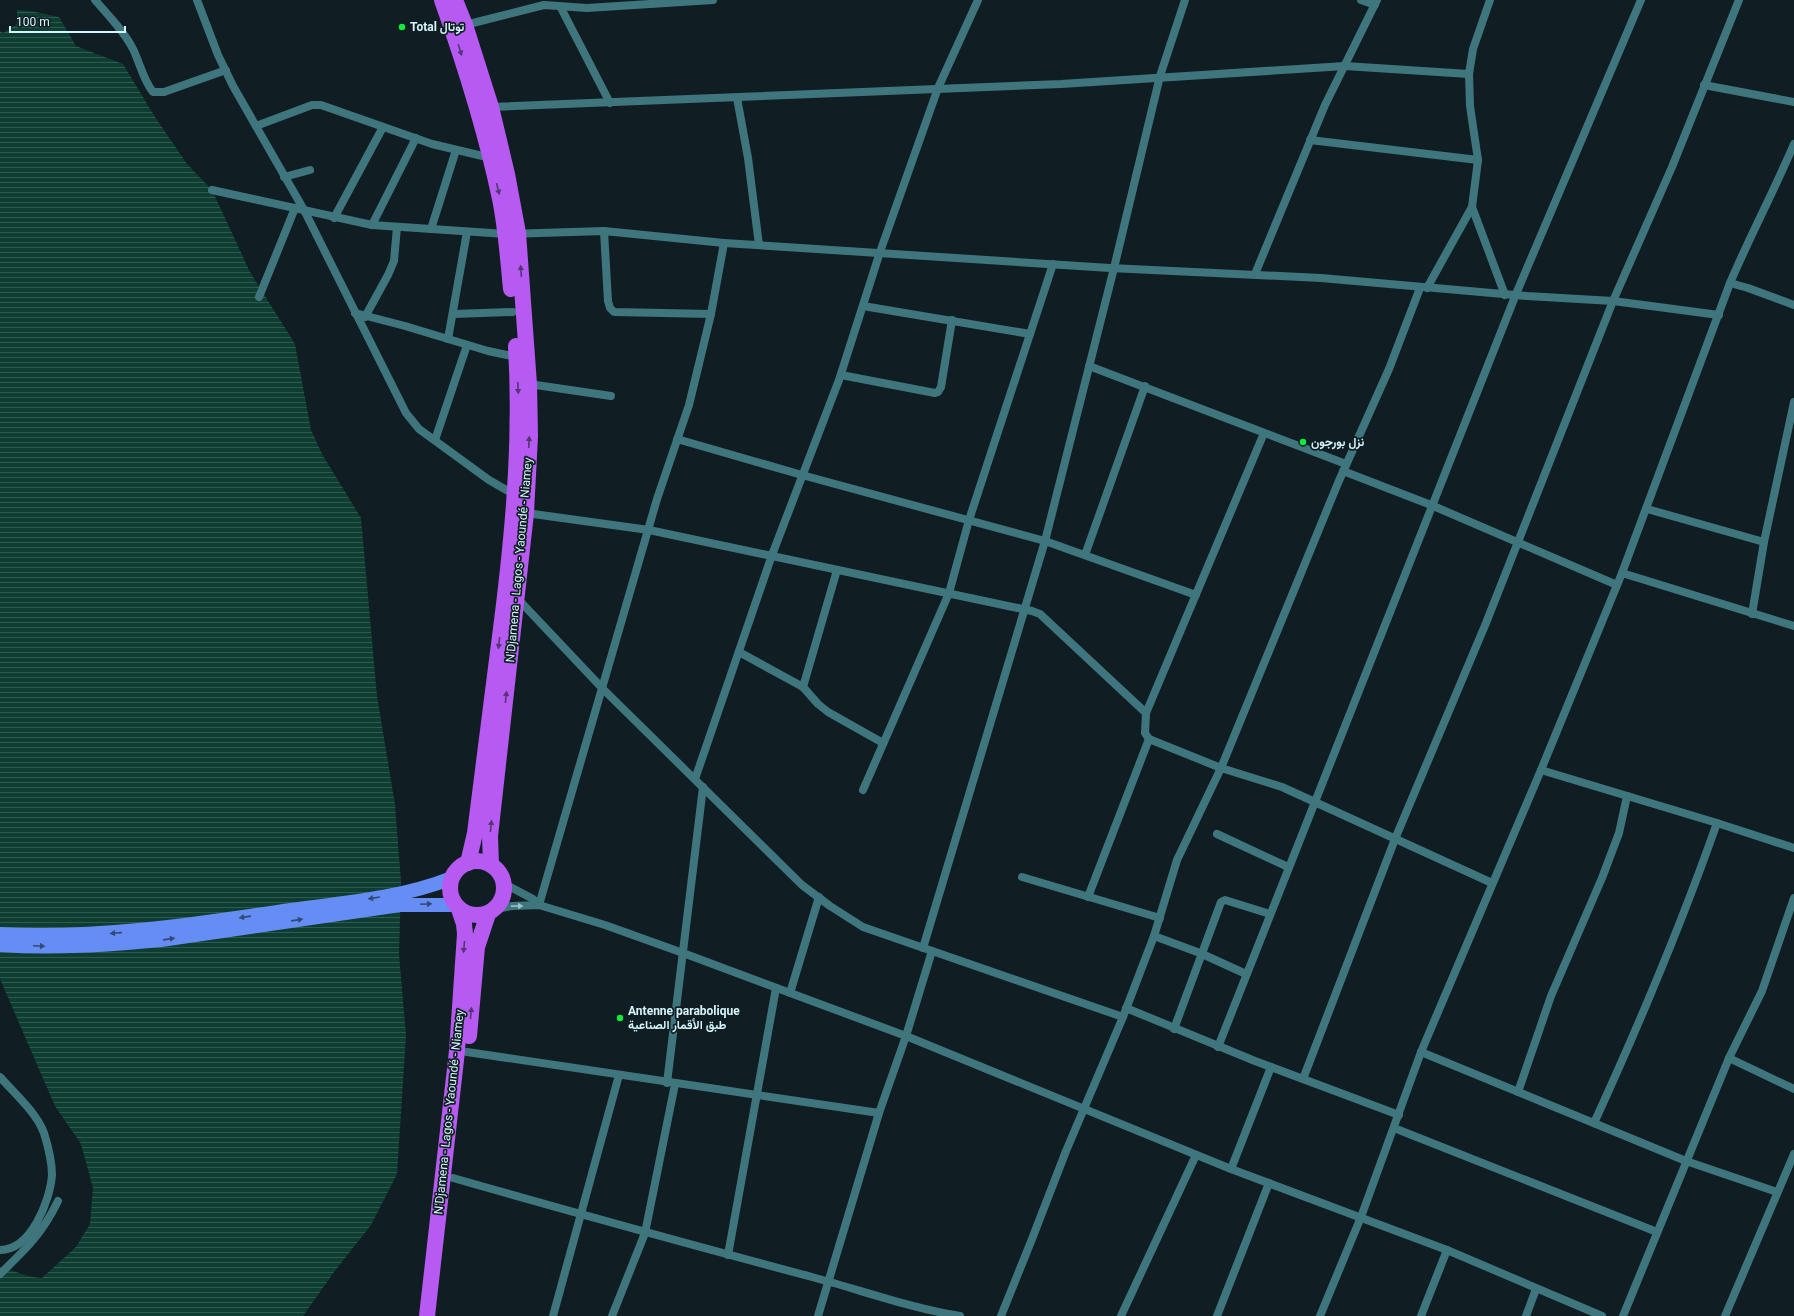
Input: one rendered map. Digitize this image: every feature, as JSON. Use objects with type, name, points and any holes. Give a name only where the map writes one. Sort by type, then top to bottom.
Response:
[{"type":"highway","name":"N'Djamena - Lagos - Yaoundé - Niamey","points":[[442,0],[458,43],[512,233],[513,312],[516,357],[518,436],[515,495],[506,588],[475,833],[468,863]]},
{"type":"highway","name":"N'Djamena - Lagos - Yaoundé - Niamey","points":[[455,0],[465,25],[491,107],[507,174],[512,233],[530,384],[530,436],[526,513],[490,836],[491,865]]},
{"type":"highway","points":[[480,861],[491,865],[499,873],[503,883],[503,894],[491,912],[474,915],[457,907],[450,894],[452,878],[458,869],[468,863],[480,861]]},
{"type":"highway","name":"N'Djamena - Lagos - Yaoundé - Niamey","points":[[427,1316],[457,1051],[465,934],[464,924],[457,907]]},
{"type":"highway","name":"N'Djamena - Lagos - Yaoundé - Niamey","points":[[438,1316],[477,947],[491,912]]},
{"type":"main road","points":[[0,934],[72,936],[160,929],[405,893],[430,887],[452,878]]},
{"type":"main road","points":[[0,945],[47,946],[123,944],[400,905],[457,907]]},
{"type":"street","points":[[95,0],[112,19],[132,48],[153,92],[164,92],[226,70]]},
{"type":"street","points":[[197,0],[207,29],[226,70],[304,210],[354,313],[406,414],[420,429],[489,480],[515,495]]},
{"type":"street","points":[[465,25],[546,3],[561,8],[587,8],[713,0]]},
{"type":"street","points":[[695,779],[772,555],[841,375],[880,252],[938,88],[978,0]]},
{"type":"street","points":[[923,948],[1045,541],[1114,268],[1160,76],[1185,0]]},
{"type":"street","points":[[1255,274],[1325,105],[1376,2],[1361,0]]},
{"type":"street","points":[[1001,1316],[1084,1109],[1123,1017],[1154,936],[1177,860],[1221,768],[1344,468],[1424,288],[1472,207],[1478,160],[1470,106],[1469,74],[1473,50],[1490,0]]},
{"type":"street","points":[[1218,1046],[1288,867],[1403,582],[1431,504],[1516,294],[1640,0]]},
{"type":"street","points":[[1303,1079],[1395,839],[1486,623],[1613,301],[1672,167],[1739,0]]},
{"type":"street","points":[[561,8],[610,103]]},
{"type":"street","points":[[491,107],[1062,84],[1160,76],[1345,66],[1469,74]]},
{"type":"street","points":[[1704,85],[1794,102]]},
{"type":"street","points":[[737,98],[748,158],[759,245]]},
{"type":"street","points":[[256,126],[312,105],[321,104],[416,138],[456,150],[491,158]]},
{"type":"street","points":[[334,218],[383,127]]},
{"type":"street","points":[[372,225],[416,138]]},
{"type":"street","points":[[1310,140],[1478,160]]},
{"type":"street","points":[[1320,1316],[1361,1217],[1421,1052],[1541,770],[1622,573],[1730,284],[1749,240],[1781,176],[1794,144]]},
{"type":"street","points":[[431,229],[456,150]]},
{"type":"street","points":[[284,176],[310,170]]},
{"type":"street","points":[[212,190],[334,218],[372,225],[467,232],[512,233],[604,231],[759,245],[1114,268],[1255,274],[1505,295],[1516,294],[1527,296],[1613,301],[1719,315]]},
{"type":"street","points":[[1472,207],[1505,295]]},
{"type":"street","points":[[259,298],[295,208]]},
{"type":"street","points":[[365,316],[388,275],[394,261],[397,227]]},
{"type":"street","points":[[604,231],[608,301],[610,308],[614,312],[711,314]]},
{"type":"street","points":[[448,339],[454,314],[467,232]]},
{"type":"street","points":[[539,905],[649,530],[689,405],[711,314],[724,242]]},
{"type":"street","points":[[863,790],[949,593],[969,520],[1053,264]]},
{"type":"street","points":[[1730,284],[1748,288],[1794,305]]},
{"type":"street","points":[[863,306],[1030,334]]},
{"type":"street","points":[[454,314],[513,312]]},
{"type":"street","points":[[354,313],[405,326],[467,345],[516,357]]},
{"type":"street","points":[[841,375],[935,393],[938,392],[941,388],[952,320]]},
{"type":"street","points":[[435,440],[467,345]]},
{"type":"street","points":[[1089,366],[1145,386],[1264,433],[1518,541],[1617,585]]},
{"type":"street","points":[[530,384],[611,396]]},
{"type":"street","points":[[1085,555],[1145,386]]},
{"type":"street","points":[[1752,614],[1764,542],[1793,407]]},
{"type":"street","points":[[1264,433],[1146,713],[1146,733],[1149,739],[1221,768],[1282,787],[1492,883]]},
{"type":"street","points":[[677,439],[802,475],[1045,541],[1196,595]]},
{"type":"street","points":[[1647,509],[1764,542]]},
{"type":"street","points":[[526,513],[649,530],[1025,609],[1040,614],[1146,713]]},
{"type":"street","points":[[803,687],[837,570]]},
{"type":"street","points":[[1622,573],[1794,626]]},
{"type":"street","points":[[516,598],[603,688],[802,884],[863,928],[1123,1017]]},
{"type":"street","points":[[739,652],[803,687],[818,704],[828,712],[883,743]]},
{"type":"street","points":[[1088,897],[1149,739]]},
{"type":"street","points":[[1541,770],[1717,822],[1794,848]]},
{"type":"street","points":[[612,1316],[644,1233],[671,1083],[683,953],[703,787]]},
{"type":"street","points":[[1518,1092],[1551,996],[1602,878],[1619,833],[1627,796]]},
{"type":"street","points":[[1594,1123],[1631,1042],[1677,932],[1717,822]]},
{"type":"street","points":[[1217,834],[1288,867]]},
{"type":"street","points":[[1022,877],[1160,918]]},
{"type":"street","points":[[503,883],[539,905],[605,925],[906,1036],[1231,1169],[1447,1250],[1602,1316]]},
{"type":"street","points":[[790,993],[819,897]]},
{"type":"street","points":[[1623,1316],[1729,1058],[1762,991],[1788,920],[1794,898]]},
{"type":"street","points":[[1174,1029],[1200,953],[1220,902],[1225,900],[1270,914]]},
{"type":"street","points":[[491,912],[512,906],[539,905]]},
{"type":"street","points":[[1154,936],[1200,953],[1246,974]]},
{"type":"street","points":[[818,1316],[879,1113],[906,1036],[932,951]]},
{"type":"street","points":[[728,1255],[776,988]]},
{"type":"street","points":[[1126,1008],[1174,1029],[1398,1115]]},
{"type":"street","points":[[467,1052],[620,1076],[879,1113]]},
{"type":"street","points":[[1421,1052],[1686,1160],[1777,1192]]},
{"type":"street","points":[[1729,1058],[1794,1089]]},
{"type":"street","points":[[1231,1169],[1271,1067]]},
{"type":"street","points":[[553,1316],[620,1076]]},
{"type":"street","points":[[0,1077],[31,1112],[43,1131],[51,1159],[52,1173],[50,1189],[38,1220],[30,1233],[18,1244],[2,1250],[11,1264]]},
{"type":"street","points":[[1394,1128],[1657,1232]]},
{"type":"street","points":[[1725,1316],[1794,1154]]},
{"type":"street","points":[[1121,1316],[1196,1155]]},
{"type":"street","points":[[453,1178],[644,1233],[829,1281],[933,1314],[960,1316]]},
{"type":"street","points":[[1218,1316],[1269,1183]]},
{"type":"street","points":[[0,1274],[36,1239],[47,1223],[58,1201]]},
{"type":"street","points":[[1422,1316],[1447,1250]]},
{"type":"street","points":[[1526,1316],[1536,1289]]},
{"type":"shaded area","points":[[17,10],[31,11],[59,17],[76,46],[123,64],[155,117],[187,164],[212,190],[250,272],[295,344],[311,430],[322,454],[361,518],[377,696],[395,805],[401,881],[399,954],[406,1035],[397,1174],[371,1225],[334,1272],[303,1316],[0,1316],[0,1267],[32,1277],[42,1278],[76,1247],[90,1224],[93,1188],[81,1144],[55,1106],[0,979],[0,31],[3,33],[17,24]]},
{"type":"place","name":"Total توتال","points":[[402,27]]},
{"type":"place","name":"نزل بورجون","points":[[1303,442]]},
{"type":"place","name":"Antenne parabolique طبق الأقمار الصناعية","points":[[620,1018]]}]
